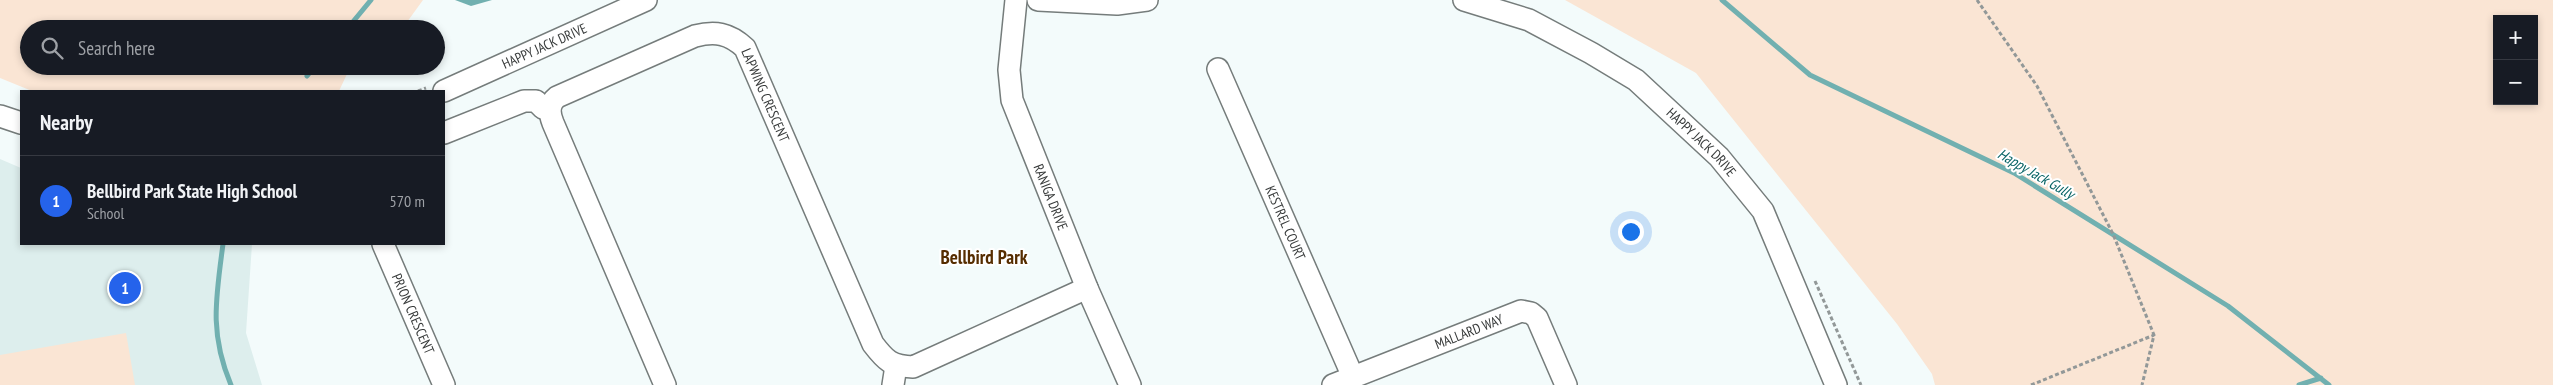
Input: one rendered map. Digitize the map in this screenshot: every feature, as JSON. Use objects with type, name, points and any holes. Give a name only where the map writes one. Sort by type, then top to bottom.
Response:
[{"type":"street","name":"HAPPY JACK DRIVE","points":[[445,91],[646,0]]},
{"type":"street","name":"RANIGA DRIVE","points":[[1016,0],[1008,70],[1012,100],[1087,288],[1130,385]]},
{"type":"street","points":[[1038,0],[1117,4],[1147,0]]},
{"type":"street","name":"HAPPY JACK DRIVE","points":[[1464,0],[1529,20],[1636,80],[1676,115],[1719,157],[1763,211],[1836,385]]},
{"type":"street","name":"LAPWING CRESCENT","points":[[550,109],[551,102],[557,97],[695,36],[711,32],[735,38],[745,48],[751,61],[873,344],[895,375],[1087,288]]},
{"type":"street","name":"KESTREL COURT","points":[[1218,69],[1352,377]]},
{"type":"street","points":[[445,133],[524,101],[536,101],[543,108],[550,109],[553,123],[666,385]]},
{"type":"street","points":[[0,116],[20,123]]},
{"type":"street","name":"PRION CRESCENT","points":[[383,245],[444,385]]},
{"type":"street","name":"MALLARD WAY","points":[[1332,385],[1521,311],[1531,313],[1537,318],[1566,385]]},
{"type":"path","points":[[1977,0],[2037,86],[2113,234],[2154,335],[2142,385]]},
{"type":"path","points":[[2030,385],[2154,335]]},
{"type":"shaded area","points":[[0,0],[423,0],[409,20],[20,20],[20,75],[347,75],[339,90],[30,90],[0,78]]},
{"type":"shaded area","points":[[1565,0],[2553,0],[2553,385],[1935,385],[1932,374],[1897,324],[1696,73]]},
{"type":"shaded area","points":[[0,159],[20,168],[20,245],[252,245],[246,333],[262,385],[0,385]]},
{"type":"shaded area","points":[[126,333],[135,385],[0,385],[0,355]]},
{"type":"water","points":[[455,0],[492,0],[471,6]]},
{"type":"waterway","points":[[354,20],[371,0]]},
{"type":"waterway","name":"Happy Jack Gully","points":[[1722,0],[1810,75],[2014,173],[2228,306],[2329,385]]},
{"type":"waterway","points":[[223,245],[216,315],[219,349],[231,385]]},
{"type":"waterway","points":[[2299,385],[2321,378]]},
{"type":"place","name":"Bellbird Park State High School","points":[[125,288]]},
{"type":"district","name":"Bellbird Park","points":[[984,257]]}]
